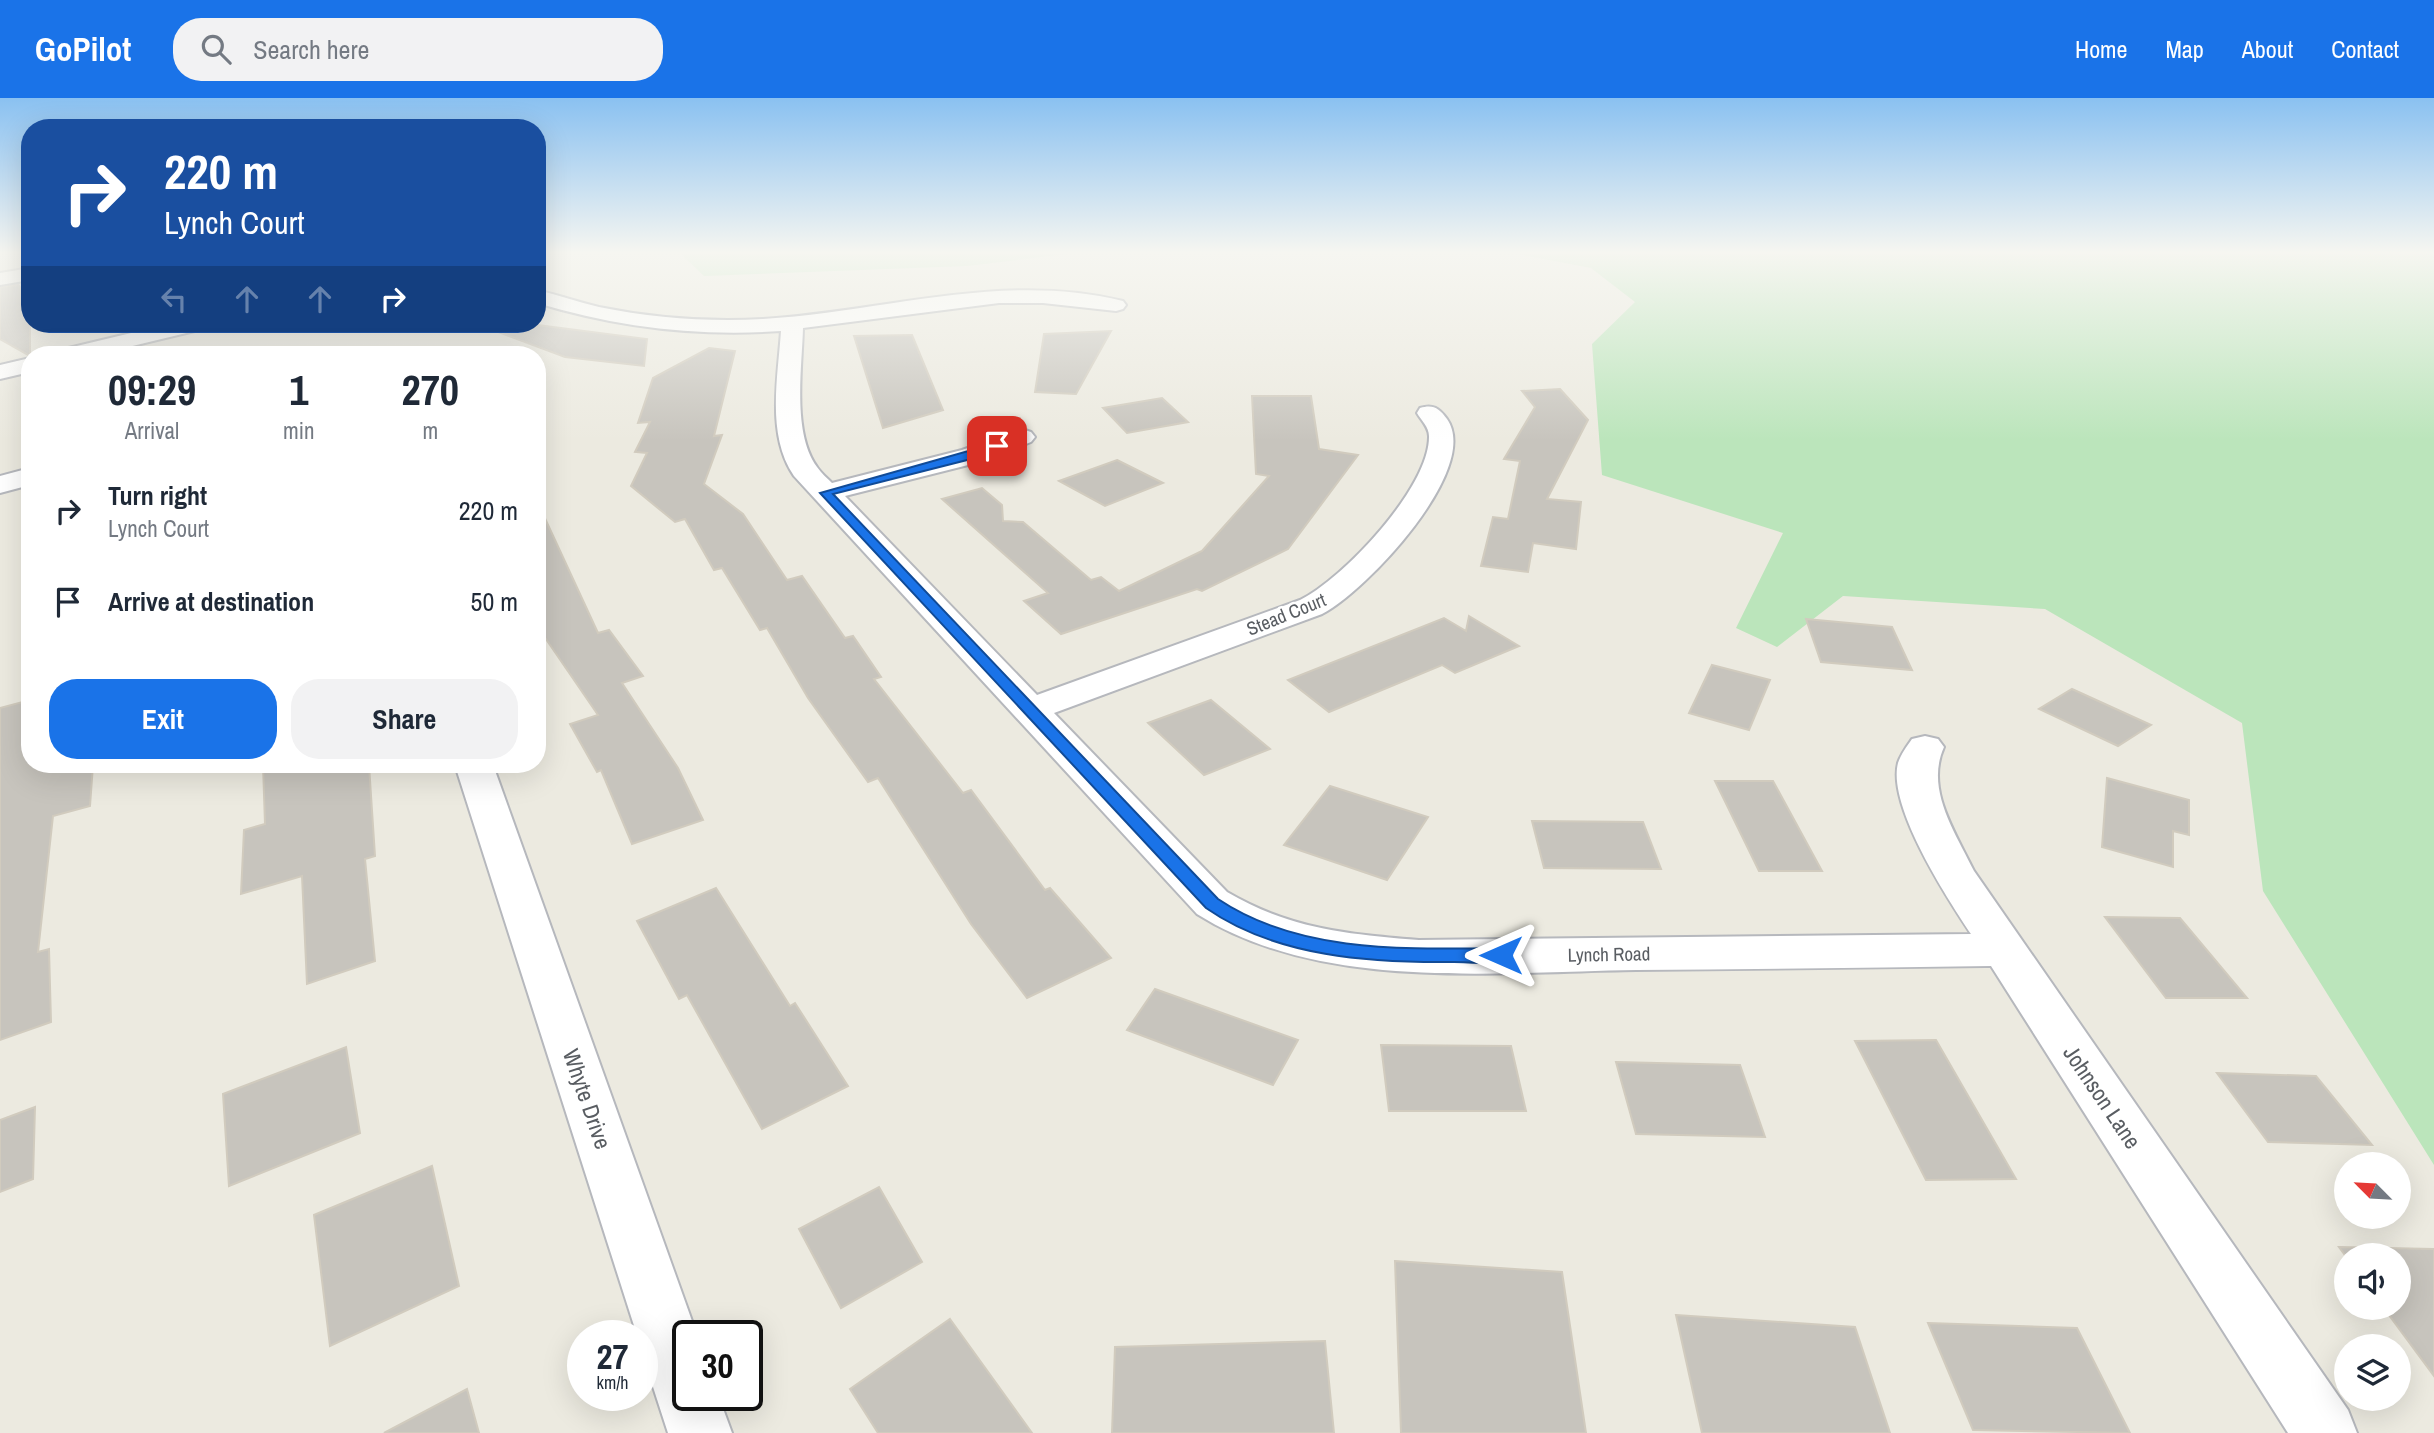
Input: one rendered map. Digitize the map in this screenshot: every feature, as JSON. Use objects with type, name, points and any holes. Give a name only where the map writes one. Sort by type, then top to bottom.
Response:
[{"type":"street","points":[[626,316],[705,325],[792,323],[837,316]]},
{"type":"street","name":"Lynch Road","points":[[792,323],[790,431],[794,452],[804,470],[1212,904],[1236,920],[1280,936],[1337,949],[1419,956],[2005,950]]},
{"type":"street","points":[[105,346],[158,333]]},
{"type":"street","points":[[0,372],[21,367]]},
{"type":"street","name":"Stead Court","points":[[1028,710],[1311,607],[1336,593],[1389,540],[1424,487],[1440,452],[1442,436],[1438,423],[1429,414]]},
{"type":"street","points":[[825,493],[971,456],[1022,437]]},
{"type":"street","points":[[0,485],[21,479]]},
{"type":"street","name":"Johnson Lane","points":[[1925,747],[1917,764],[1921,803],[1954,874],[2325,1433]]},
{"type":"street","name":"Whyte Drive","points":[[477,773],[700,1433]]},
{"type":"green space","points":[[1620,316],[2434,316],[2434,1165],[2263,891],[2242,723],[2045,609],[1843,596],[1777,647],[1736,628],[1783,533],[1602,475],[1592,344]]},
{"type":"building","points":[[0,316],[21,316],[21,333],[30,333],[30,346],[21,346],[21,351],[0,339]]},
{"type":"building","points":[[546,326],[647,339],[644,366],[565,357],[546,350],[546,346],[536,346],[501,333],[546,333]]},
{"type":"building","points":[[1111,331],[1076,394],[1035,392],[1044,334]]},
{"type":"building","points":[[912,335],[943,410],[883,428],[854,336]]},
{"type":"building","points":[[709,348],[735,351],[714,436],[722,435],[704,484],[743,514],[787,580],[802,576],[845,638],[853,636],[881,677],[874,679],[963,793],[971,790],[1045,890],[1050,888],[1111,958],[1027,998],[971,924],[878,778],[868,782],[808,698],[767,628],[760,630],[722,568],[714,570],[685,519],[675,522],[631,486],[647,453],[635,452],[650,422],[638,423],[653,378]]},
{"type":"building","points":[[1560,389],[1588,420],[1547,499],[1581,502],[1576,549],[1533,543],[1528,572],[1481,566],[1493,517],[1508,519],[1520,461],[1504,459],[1535,407],[1522,391]]},
{"type":"building","points":[[1252,396],[1311,396],[1319,449],[1358,455],[1288,549],[1202,591],[1197,589],[1061,634],[1024,601],[1048,593],[942,499],[982,488],[1002,505],[1003,521],[1023,522],[1091,580],[1101,577],[1119,591],[1202,551],[1269,476],[1256,474]]},
{"type":"building","points":[[1162,398],[1188,422],[1127,433],[1103,408]]},
{"type":"building","points":[[1117,460],[1163,483],[1105,506],[1059,481]]},
{"type":"building","points":[[546,520],[598,633],[609,630],[643,676],[622,683],[678,768],[703,820],[632,844],[601,770],[597,772],[570,724],[598,715],[546,639]]},
{"type":"building","points":[[1469,616],[1519,646],[1455,673],[1442,665],[1329,712],[1288,680],[1444,618],[1466,631]]},
{"type":"building","points":[[1806,619],[1892,627],[1912,670],[1821,662]]},
{"type":"building","points":[[1712,665],[1770,680],[1749,730],[1689,713]]},
{"type":"building","points":[[2072,689],[2151,725],[2118,746],[2039,709]]},
{"type":"building","points":[[1211,700],[1270,749],[1204,775],[1148,723]]},
{"type":"building","points":[[21,702],[21,773],[92,773],[90,806],[53,816],[38,952],[49,949],[51,1022],[0,1040],[0,708]]},
{"type":"building","points":[[263,773],[370,773],[375,856],[365,859],[375,961],[307,984],[302,876],[241,894],[244,830],[265,824]]},
{"type":"building","points":[[2107,778],[2189,800],[2189,835],[2173,831],[2173,867],[2102,847]]},
{"type":"building","points":[[1715,781],[1773,781],[1822,871],[1759,871]]},
{"type":"building","points":[[1330,786],[1428,817],[1387,880],[1284,845]]},
{"type":"building","points":[[1532,821],[1643,822],[1661,869],[1544,868]]},
{"type":"building","points":[[716,888],[790,1006],[795,1003],[848,1086],[762,1129],[687,995],[679,999],[637,921]]},
{"type":"building","points":[[2105,917],[2180,918],[2247,998],[2166,998]]},
{"type":"building","points":[[1155,989],[1298,1040],[1273,1085],[1127,1030]]},
{"type":"building","points":[[1936,1040],[2016,1179],[1926,1180],[1855,1041]]},
{"type":"building","points":[[1381,1045],[1511,1046],[1526,1111],[1389,1111]]},
{"type":"building","points":[[346,1047],[360,1133],[229,1186],[223,1094]]},
{"type":"building","points":[[1616,1062],[1740,1065],[1765,1137],[1636,1134]]},
{"type":"building","points":[[2217,1073],[2316,1076],[2372,1145],[2268,1142]]},
{"type":"building","points":[[35,1107],[33,1179],[0,1192],[0,1120]]},
{"type":"building","points":[[432,1166],[459,1286],[330,1346],[314,1215]]},
{"type":"building","points":[[879,1187],[922,1262],[841,1308],[799,1229]]},
{"type":"building","points":[[2411,1249],[2434,1249],[2434,1376],[2411,1345],[2411,1334],[2403,1334],[2393,1320],[2411,1320]]},
{"type":"building","points":[[1395,1261],[1562,1272],[1586,1433],[1401,1433]]},
{"type":"building","points":[[1676,1315],[1855,1327],[1890,1433],[1702,1433]]},
{"type":"building","points":[[950,1319],[1032,1433],[878,1433],[850,1389]]},
{"type":"building","points":[[1928,1323],[2077,1328],[2130,1433],[1973,1430]]},
{"type":"building","points":[[1325,1341],[1334,1433],[1112,1433],[1115,1347]]},
{"type":"building","points":[[467,1389],[479,1433],[384,1433]]},
{"type":"route","points":[[997,446],[971,456],[825,493],[1212,904],[1236,920],[1280,936],[1337,949],[1419,956],[1501,955]]}]
